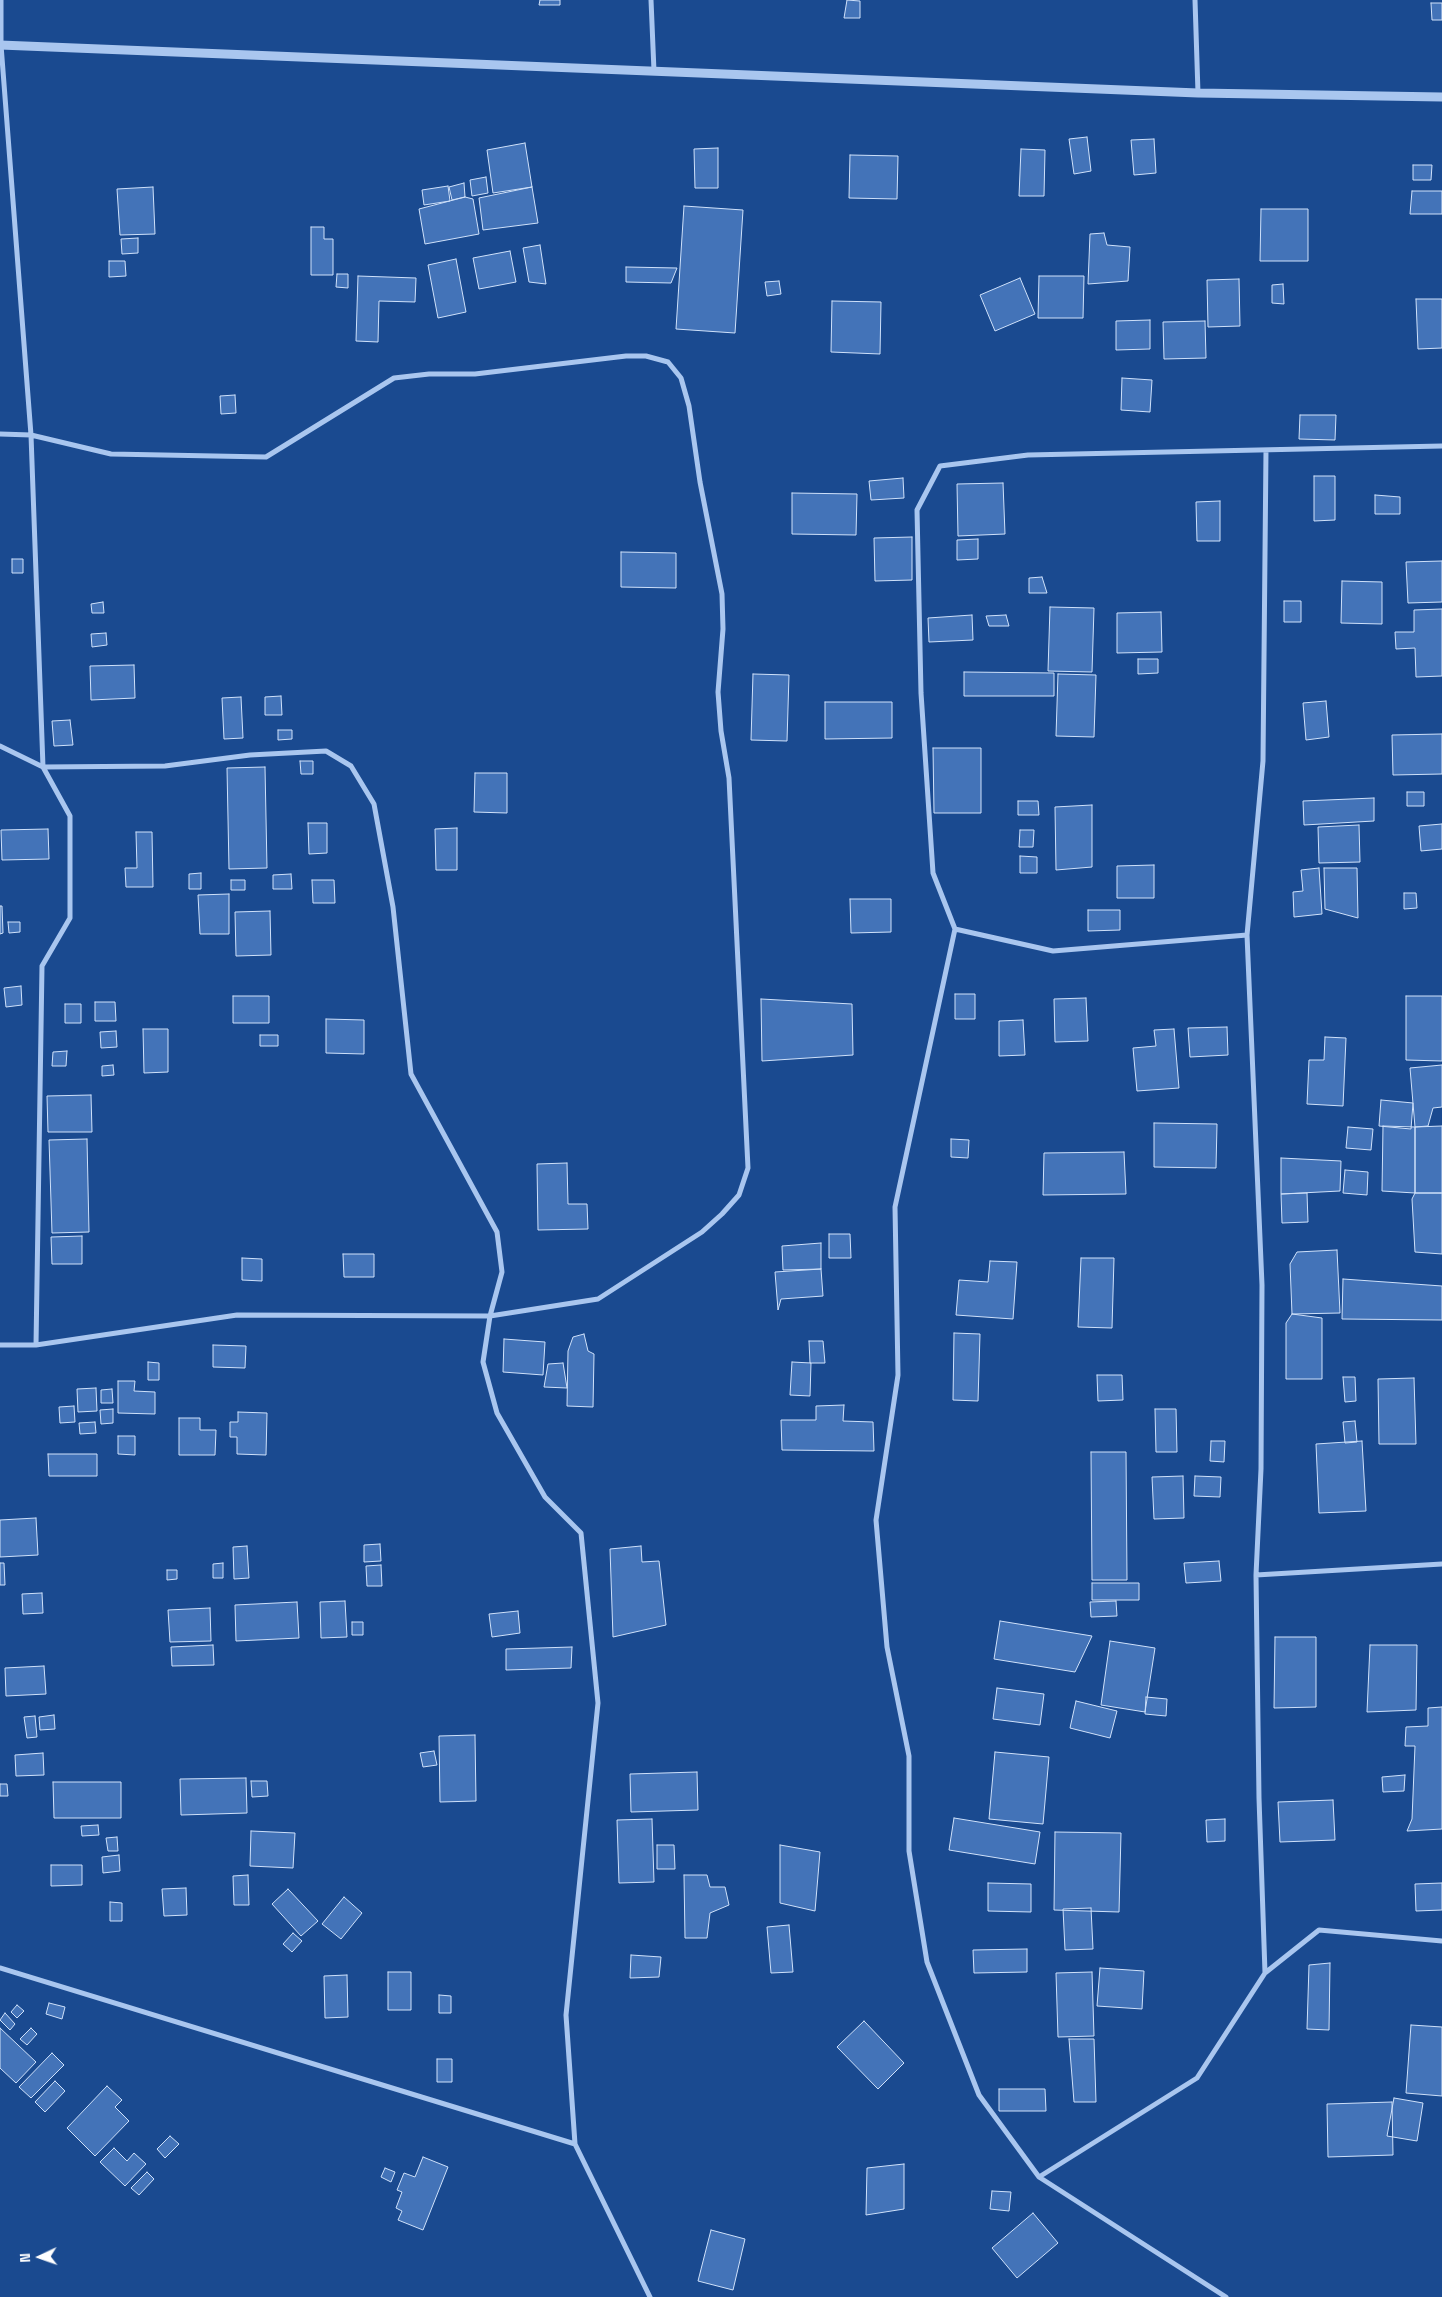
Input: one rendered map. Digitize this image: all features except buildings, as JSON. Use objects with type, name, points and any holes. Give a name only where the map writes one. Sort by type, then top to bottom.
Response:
[{"type":"street","points":[[1,0],[1,45],[31,435],[43,768],[70,816],[70,918],[42,966],[36,1344]]},
{"type":"street","points":[[651,0],[654,71]]},
{"type":"street","points":[[1195,0],[1198,92]]},
{"type":"street","points":[[1,45],[1198,92],[1442,97]]},
{"type":"street","points":[[0,434],[31,435],[111,454],[266,457],[394,378],[429,374],[475,374],[617,357],[646,356],[668,362],[681,378],[689,406],[703,499],[722,594],[723,629],[718,692],[729,778],[748,1168],[739,1195],[702,1232],[598,1299],[490,1316],[237,1315],[36,1344],[0,1345]]},
{"type":"street","points":[[1226,2297],[1040,2177],[979,2095],[926,1962],[909,1852],[908,1756],[888,1647],[876,1520],[898,1375],[895,1207],[955,929],[933,873],[921,693],[917,510],[940,466],[1028,455],[1442,446]]},
{"type":"street","points":[[1265,1973],[1259,1798],[1256,1575],[1261,1469],[1262,1284],[1247,935],[1263,761],[1266,450]]},
{"type":"street","points":[[0,746],[43,768],[165,766],[250,755],[326,751],[351,766],[374,804],[393,907],[411,1074],[497,1232],[502,1272],[490,1316],[482,1362],[497,1413],[545,1497],[581,1533],[598,1702],[566,2015],[575,2144],[650,2297]]},
{"type":"street","points":[[955,929],[1053,952],[1247,935]]},
{"type":"street","points":[[1256,1575],[1442,1564]]},
{"type":"street","points":[[1040,2177],[1197,2078],[1265,1973],[1319,1930],[1442,1941]]},
{"type":"street","points":[[0,1968],[575,2144]]}]
